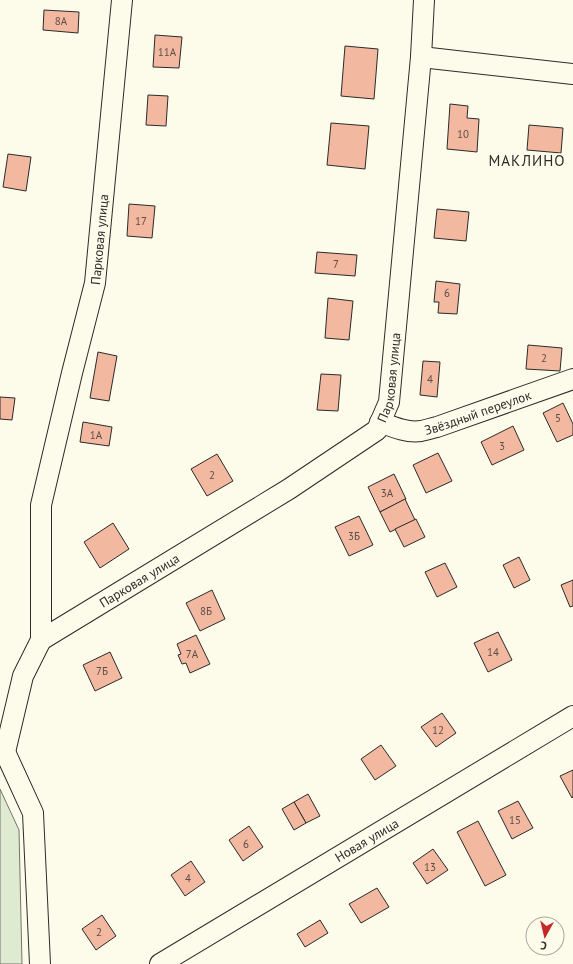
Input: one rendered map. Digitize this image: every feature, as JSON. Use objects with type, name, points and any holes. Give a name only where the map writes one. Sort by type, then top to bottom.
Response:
[{"type":"street","name":"Парковая улица","points":[[3,753],[23,676],[41,640],[41,505],[95,283],[122,0]]},
{"type":"street","name":"Парковая улица","points":[[41,640],[288,489],[377,430],[389,402],[421,57],[424,0]]},
{"type":"street","points":[[421,57],[573,74]]},
{"type":"street","name":"Звёздный переулок","points":[[380,422],[405,430],[420,431],[432,429],[573,379]]},
{"type":"street","name":"Новая улица","points":[[160,964],[573,716]]},
{"type":"street","points":[[3,753],[33,813],[40,964]]},
{"type":"green space","points":[[0,789],[19,830],[22,964],[0,964]]},
{"type":"building","points":[[44,10],[79,12],[78,33],[43,30]]},
{"type":"building","points":[[155,35],[182,37],[179,68],[153,67]]},
{"type":"building","points":[[345,46],[378,49],[374,99],[341,96]]},
{"type":"building","points":[[148,95],[168,96],[166,126],[146,125]]},
{"type":"building","points":[[450,104],[468,106],[467,118],[479,119],[477,152],[447,149]]},
{"type":"building","points":[[331,123],[369,126],[365,169],[327,165]]},
{"type":"building","points":[[529,125],[563,128],[561,153],[527,150]]},
{"type":"building","points":[[8,154],[31,157],[26,191],[3,187]]},
{"type":"building","points":[[129,204],[155,206],[152,238],[127,236]]},
{"type":"building","points":[[437,209],[469,212],[466,241],[434,238]]},
{"type":"building","points":[[317,252],[357,255],[355,276],[315,273]]},
{"type":"building","points":[[436,281],[460,284],[457,314],[438,313],[439,302],[434,302]]},
{"type":"building","points":[[328,298],[353,301],[349,340],[325,338]]},
{"type":"building","points":[[528,345],[562,348],[560,371],[526,369]]},
{"type":"building","points":[[98,352],[117,356],[109,401],[90,398]]},
{"type":"building","points":[[423,361],[440,362],[437,397],[420,395]]},
{"type":"building","points":[[321,374],[341,375],[338,411],[317,410]]},
{"type":"building","points":[[0,397],[15,398],[12,420],[0,419]]},
{"type":"building","points":[[563,403],[573,424],[573,435],[557,442],[543,413]]},
{"type":"building","points":[[83,422],[112,427],[109,446],[80,442]]},
{"type":"building","points":[[513,426],[524,450],[492,465],[481,442]]},
{"type":"building","points":[[438,453],[452,481],[426,493],[413,465]]},
{"type":"building","points":[[217,454],[233,481],[207,496],[191,469]]},
{"type":"building","points":[[394,474],[406,499],[380,512],[368,487]]},
{"type":"building","points":[[405,499],[415,520],[390,532],[380,512]]},
{"type":"building","points":[[359,516],[373,545],[349,556],[335,527]]},
{"type":"building","points":[[416,519],[425,537],[404,547],[395,529]]},
{"type":"building","points":[[113,523],[129,549],[100,568],[84,542]]},
{"type":"building","points":[[519,557],[530,580],[514,588],[503,565]]},
{"type":"building","points":[[445,563],[457,587],[437,597],[425,572]]},
{"type":"building","points":[[573,580],[573,606],[570,607],[561,585]]},
{"type":"building","points":[[212,590],[225,619],[200,631],[186,603]]},
{"type":"building","points":[[498,632],[512,660],[488,672],[474,643]]},
{"type":"building","points":[[196,635],[210,664],[190,673],[186,663],[182,664],[178,655],[181,654],[177,644]]},
{"type":"building","points":[[110,652],[122,678],[95,691],[83,665]]},
{"type":"building","points":[[442,713],[456,733],[436,747],[421,727]]},
{"type":"building","points":[[381,745],[396,766],[375,780],[361,759]]},
{"type":"building","points":[[573,770],[573,797],[572,798],[560,776]]},
{"type":"building","points":[[308,794],[320,816],[306,823],[294,802]]},
{"type":"building","points":[[518,801],[533,828],[512,839],[498,811]]},
{"type":"building","points":[[294,802],[306,823],[294,830],[282,809]]},
{"type":"building","points":[[478,821],[506,875],[485,886],[457,832]]},
{"type":"building","points":[[249,826],[263,847],[243,861],[229,840]]},
{"type":"building","points":[[433,849],[448,870],[427,884],[413,863]]},
{"type":"building","points":[[191,861],[205,882],[185,896],[171,875]]},
{"type":"building","points":[[377,888],[389,907],[361,923],[349,904]]},
{"type":"building","points":[[102,915],[116,936],[96,950],[82,929]]},
{"type":"building","points":[[320,920],[328,933],[305,947],[297,934]]},
{"type":"district","name":"МАКЛИНО","points":[[527,160]]}]
